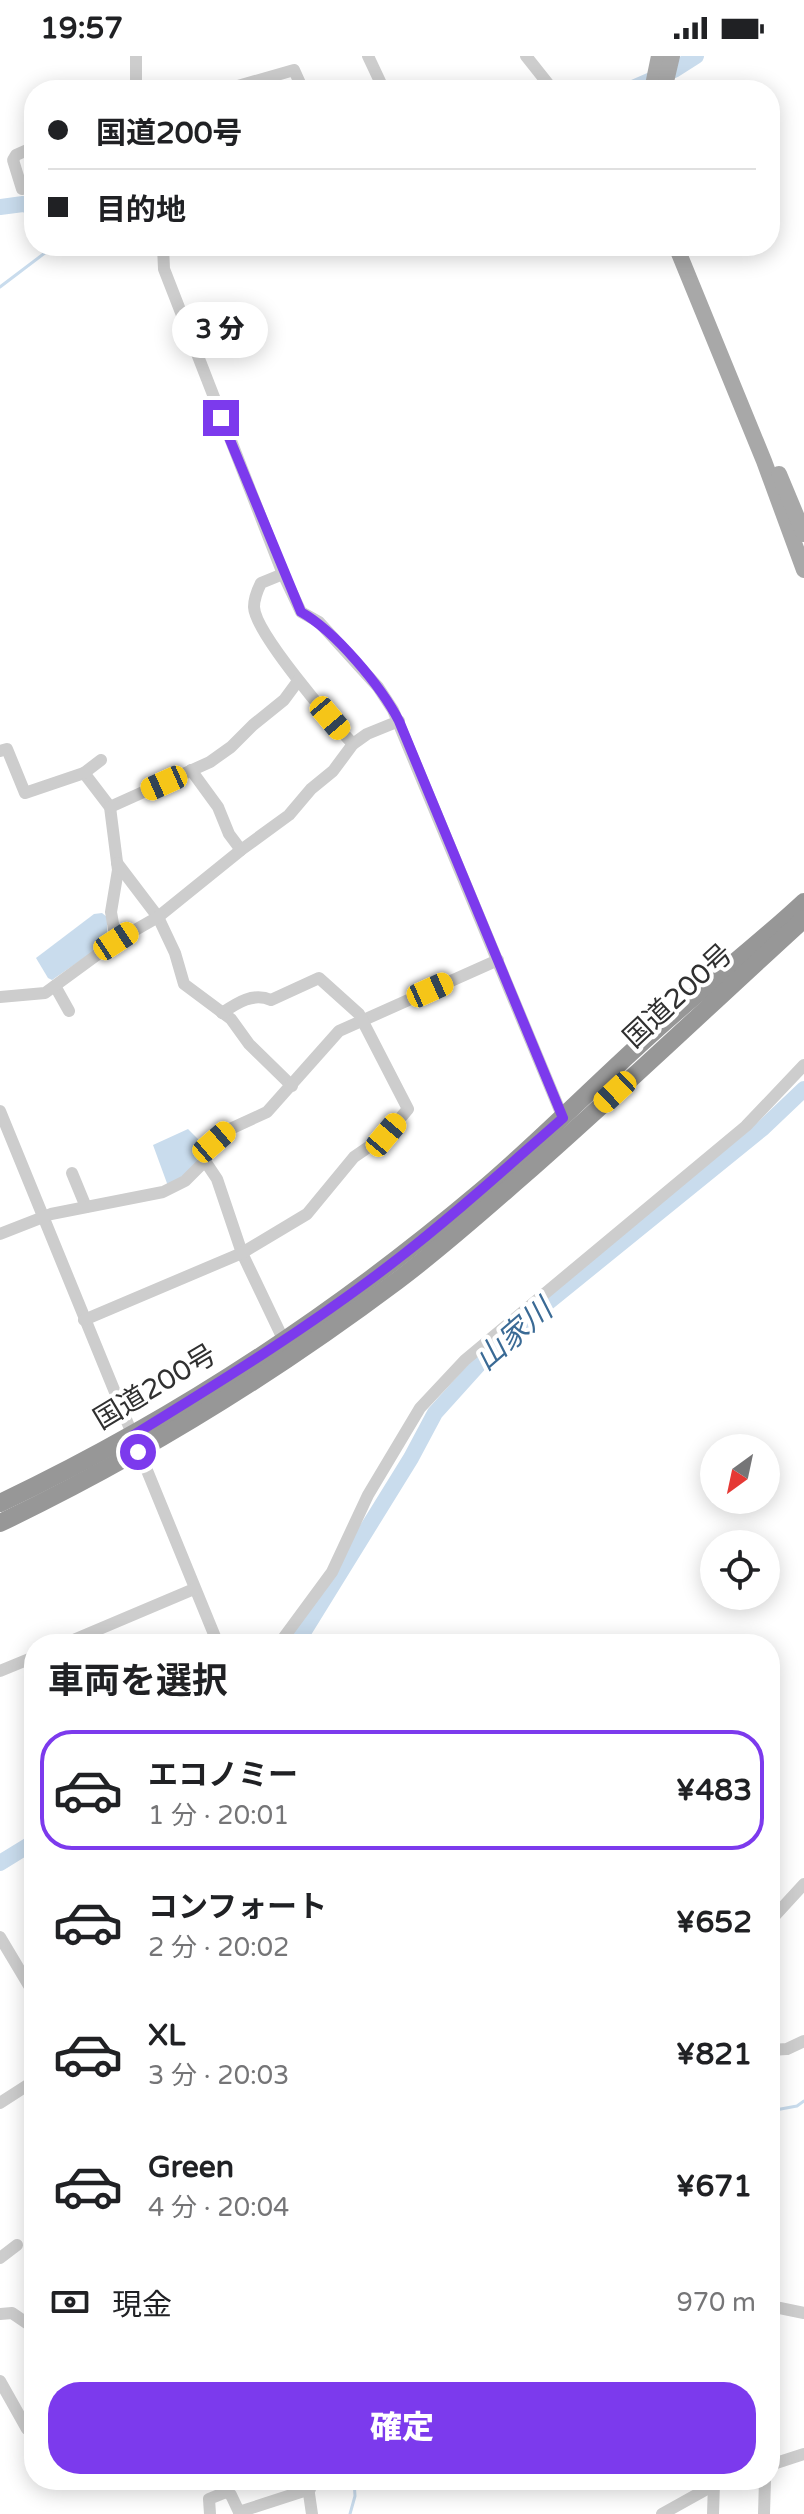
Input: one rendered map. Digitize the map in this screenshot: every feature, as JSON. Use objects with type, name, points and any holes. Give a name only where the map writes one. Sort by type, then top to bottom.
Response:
[{"type":"highway","name":"国道200号","points":[[0,1503],[135,1444],[392,1264],[481,1191],[667,1020],[804,902]]},
{"type":"highway","name":"国道200号","points":[[0,1523],[294,1355],[399,1280],[575,1130],[804,919]]},
{"type":"main road","points":[[659,56],[660,80]]},
{"type":"main road","points":[[663,80],[672,56]]},
{"type":"main road","points":[[680,256],[764,461],[804,570]]},
{"type":"main road","points":[[691,256],[804,534]]},
{"type":"street","points":[[136,56],[136,80]]},
{"type":"street","points":[[368,56],[379,80]]},
{"type":"street","points":[[526,56],[545,80]]},
{"type":"street","points":[[259,80],[294,70],[298,80]]},
{"type":"street","points":[[22,189],[13,160],[24,151]]},
{"type":"street","points":[[164,256],[164,269],[283,574],[301,612],[319,622],[378,687],[399,721],[563,1118]]},
{"type":"street","points":[[283,574],[261,583],[255,594],[254,608],[258,621],[298,681],[353,744]]},
{"type":"street","points":[[110,807],[210,762],[284,700],[298,681]]},
{"type":"street","points":[[0,997],[45,993],[116,941],[158,917],[289,815],[311,789],[333,771],[353,744],[367,734],[399,721]]},
{"type":"street","points":[[0,751],[7,749],[25,793],[84,773],[101,760]]},
{"type":"street","points":[[191,770],[218,807],[229,834],[241,850]]},
{"type":"street","points":[[84,773],[110,807],[117,863],[111,912],[116,941]]},
{"type":"street","points":[[117,863],[158,917],[175,953],[184,984],[231,1019],[249,1044],[292,1086]]},
{"type":"street","points":[[0,1234],[43,1217],[163,1192],[185,1181],[205,1161],[214,1142],[228,1130],[267,1112],[339,1031],[498,960]]},
{"type":"street","points":[[84,1320],[242,1253],[307,1214],[354,1157],[386,1135],[408,1109],[362,1020],[319,978],[271,1000],[263,997],[241,1000],[222,1013]]},
{"type":"street","points":[[55,986],[69,1011]]},
{"type":"street","points":[[286,1634],[332,1572],[368,1495],[420,1408],[465,1360],[746,1126],[804,1065]]},
{"type":"street","points":[[0,1111],[214,1634]]},
{"type":"street","points":[[205,1161],[217,1179],[242,1253],[284,1341]]},
{"type":"street","points":[[72,1173],[86,1207]]},
{"type":"street","points":[[88,1634],[194,1589]]},
{"type":"street","points":[[0,1671],[24,1661]]},
{"type":"street","points":[[780,1910],[804,1884]]},
{"type":"street","points":[[0,1937],[24,1977]]},
{"type":"street","points":[[780,2049],[804,2041]]},
{"type":"street","points":[[0,2103],[24,2087]]},
{"type":"street","points":[[0,2258],[17,2245]]},
{"type":"street","points":[[780,2308],[804,2313]]},
{"type":"street","points":[[0,2314],[12,2313],[24,2321]]},
{"type":"street","points":[[0,2381],[24,2424]]},
{"type":"street","points":[[780,2462],[804,2454]]},
{"type":"street","points":[[210,2514],[209,2499],[226,2492],[231,2495],[240,2513],[294,2490]]},
{"type":"street","points":[[309,2490],[312,2514]]},
{"type":"street","points":[[662,2514],[703,2490]]},
{"type":"street","points":[[713,2514],[717,2490]]},
{"type":"street","points":[[764,2514],[765,2490]]},
{"type":"water","points":[[102,913],[107,917],[107,939],[104,944],[52,980],[48,978],[36,958],[94,914]]},
{"type":"water","points":[[188,1129],[202,1143],[200,1157],[192,1168],[168,1186],[153,1145]]},
{"type":"waterway","points":[[651,80],[696,56]]},
{"type":"waterway","points":[[0,207],[24,204]]},
{"type":"waterway","points":[[0,287],[41,256]]},
{"type":"waterway","name":"山家川","points":[[302,1634],[411,1458],[435,1413],[499,1342],[763,1128],[804,1089]]},
{"type":"waterway","name":"山家川","points":[[0,1863],[24,1848]]},
{"type":"waterway","points":[[780,2109],[797,2106],[804,2101]]},
{"type":"waterway","points":[[350,2514],[355,2490]]},
{"type":"route","points":[[138,1452],[132,1436],[284,1341],[392,1264],[563,1118],[399,721],[378,687],[319,622],[301,612],[221,418]]}]
